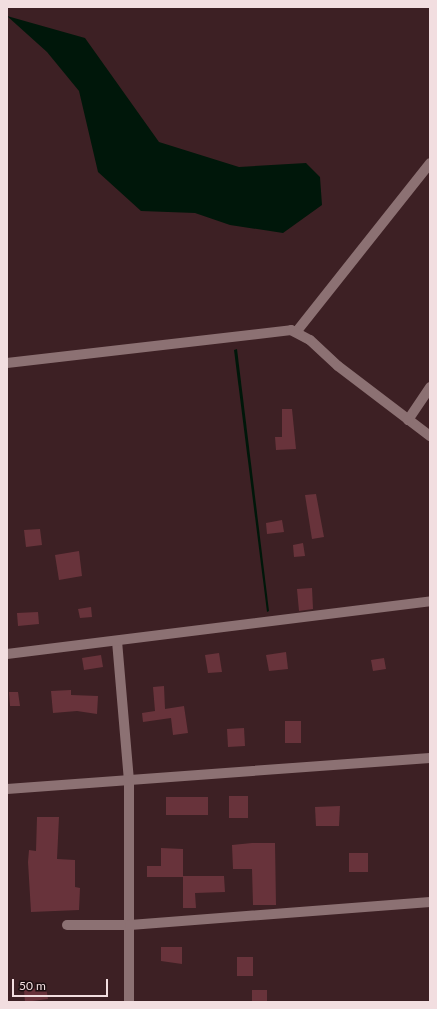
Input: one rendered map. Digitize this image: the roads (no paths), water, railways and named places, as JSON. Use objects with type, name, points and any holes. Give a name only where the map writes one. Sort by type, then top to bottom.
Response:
[{"type":"street","points":[[297,331],[430,163]]},
{"type":"street","points":[[7,363],[285,330],[297,331],[430,436]]},
{"type":"street","points":[[408,420],[430,387]]},
{"type":"street","points":[[7,654],[430,601]]},
{"type":"street","points":[[117,641],[129,782],[129,1002]]},
{"type":"street","points":[[7,789],[129,782],[430,758]]},
{"type":"street","points":[[67,925],[130,924],[430,902]]}]
